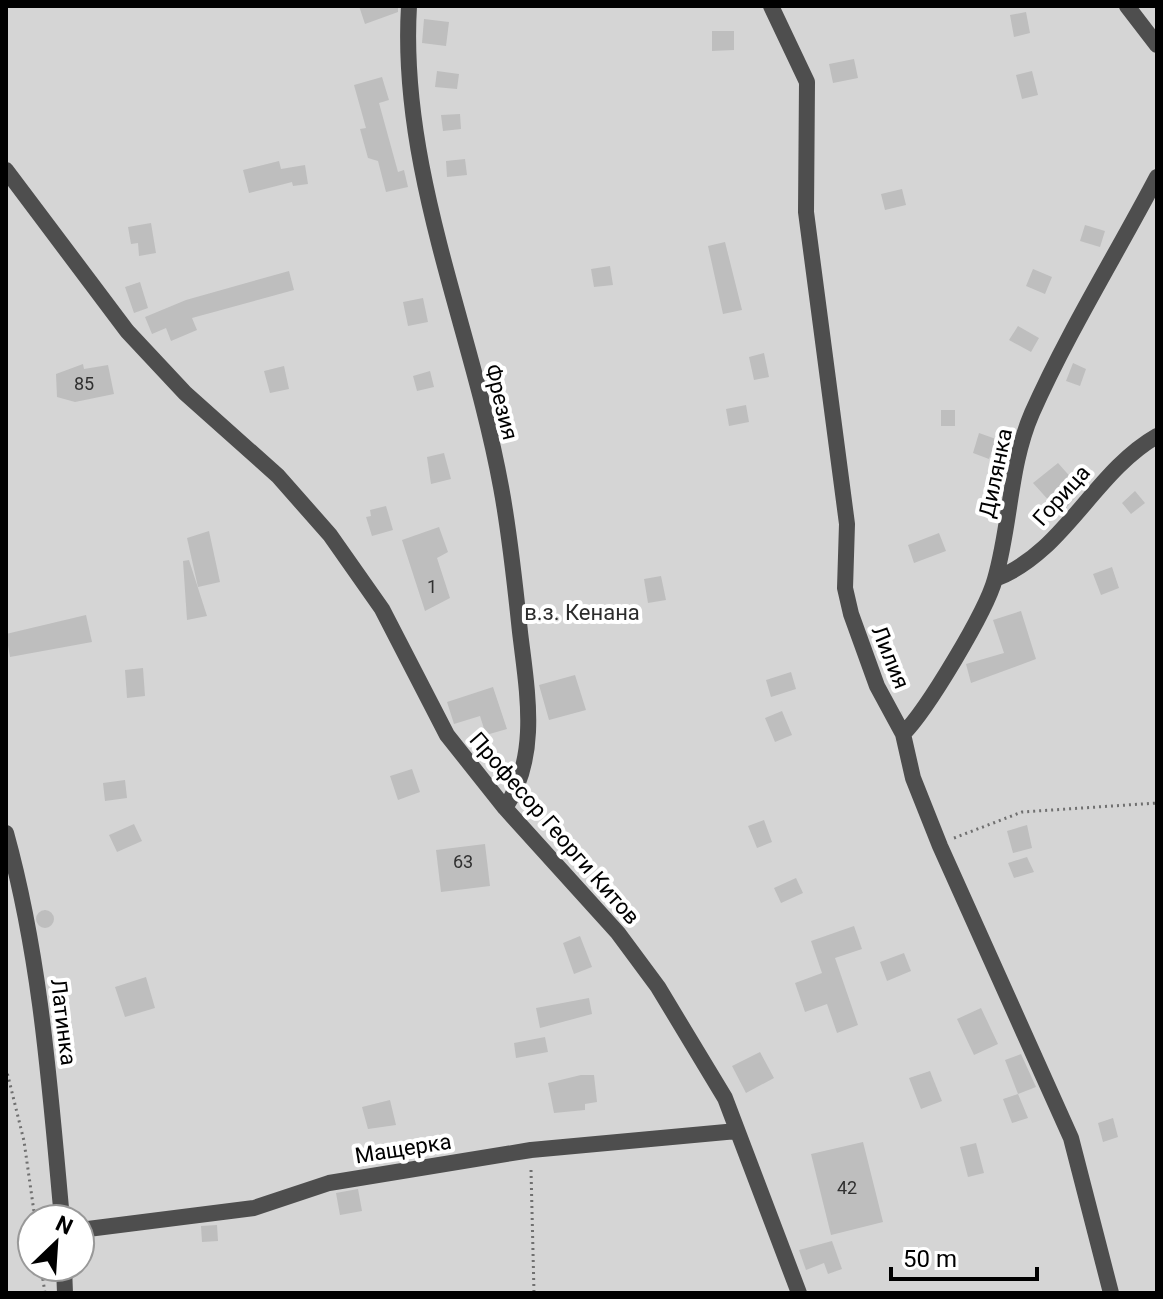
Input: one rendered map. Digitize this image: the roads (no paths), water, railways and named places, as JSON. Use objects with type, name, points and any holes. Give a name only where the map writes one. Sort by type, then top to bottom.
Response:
[{"type":"street","name":"Фрезия","points":[[409,6],[406,52],[416,129],[433,215],[501,486],[519,617],[530,710],[529,733],[518,789],[505,808]]},
{"type":"street","name":"Лилия","points":[[771,6],[807,82],[806,212],[847,524],[845,588],[859,641],[877,686],[903,734],[913,778],[940,846],[1071,1138],[1111,1293]]},
{"type":"street","points":[[1127,6],[1157,45]]},
{"type":"street","name":"Професор Георги Китов","points":[[8,177],[127,331],[185,393],[278,476],[330,535],[382,609],[447,735],[505,808],[609,923],[658,987],[725,1098],[799,1293]]},
{"type":"street","name":"Дилянка","points":[[903,734],[924,710],[995,579],[1017,458],[1032,413],[1157,177]]},
{"type":"street","name":"Горица","points":[[995,579],[1010,573],[1036,554],[1122,460],[1157,436]]},
{"type":"street","name":"Латинка","points":[[6,833],[23,894],[44,1025],[61,1203]]},
{"type":"street","name":"Мащерка","points":[[96,1228],[254,1208],[329,1183],[531,1150],[737,1131]]},
{"type":"park label","name":"в.з. Кенана","points":[[582,612]]}]
